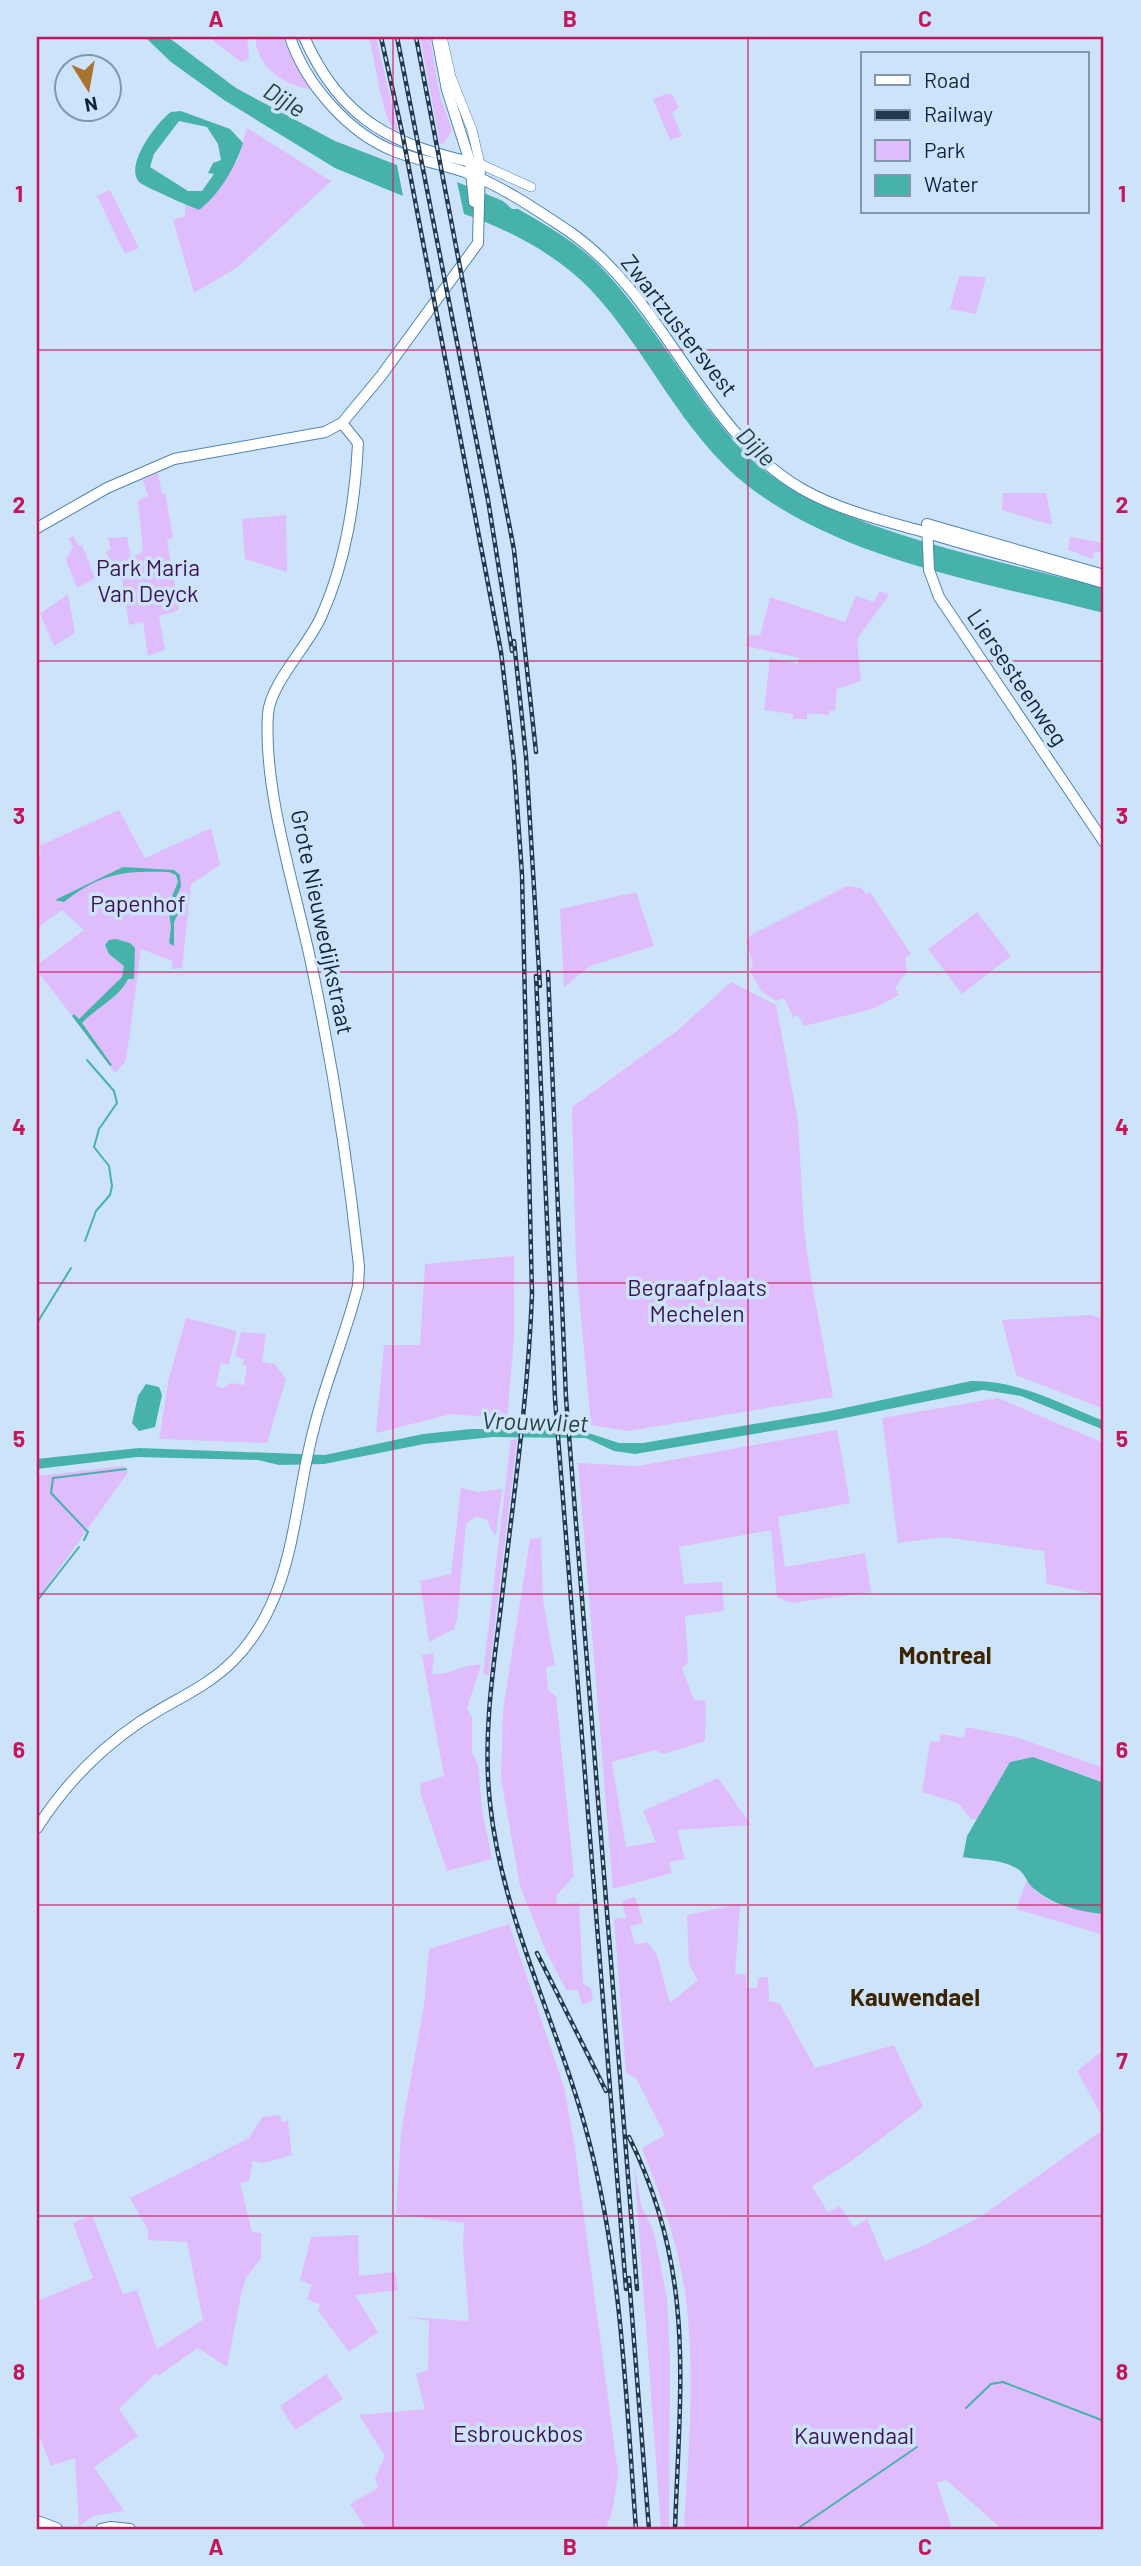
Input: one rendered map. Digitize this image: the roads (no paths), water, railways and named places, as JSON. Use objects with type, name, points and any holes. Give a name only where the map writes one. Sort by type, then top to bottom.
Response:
[{"type":"highway","points":[[37,2522],[56,2529]]},
{"type":"main road","points":[[304,37],[327,79],[363,120],[402,142],[475,163]]},
{"type":"main road","points":[[439,37],[447,90],[475,163],[480,199],[477,223]]},
{"type":"main road","name":"Zwartzustersvest","points":[[289,38],[311,80],[356,127],[392,151],[501,190],[600,256],[642,305],[743,440],[772,468],[804,490],[831,502],[927,533]]},
{"type":"main road","points":[[37,528],[107,488],[174,459],[325,432],[344,425],[478,243],[479,183]]},
{"type":"main road","name":"Grote Nieuwedijkstraat","points":[[37,1828],[74,1778],[100,1752],[139,1722],[209,1682],[232,1662],[260,1628],[285,1575],[310,1447],[352,1310],[359,1266],[348,1170],[320,1006],[276,803],[270,760],[268,711],[274,694],[322,617],[349,531],[358,443],[344,425]]},
{"type":"main road","points":[[927,533],[1104,575]]},
{"type":"main road","points":[[927,533],[1104,583]]},
{"type":"main road","name":"Liersesteenweg","points":[[927,533],[929,570],[939,597],[1104,842]]},
{"type":"main road","points":[[101,2529],[130,2529]]},
{"type":"street","points":[[475,163],[531,187],[516,198]]},
{"type":"water","points":[[145,37],[168,37],[236,88],[335,141],[397,165],[403,196],[335,168],[224,100],[171,62]]},
{"type":"water","points":[[181,111],[230,129],[243,143],[226,180],[199,210],[142,184],[135,175],[144,144],[171,112]],"holes":[[[179,121],[207,127],[218,144],[221,160],[213,163],[208,173],[214,174],[202,191],[188,191],[150,167],[154,154]]]},
{"type":"water","points":[[457,182],[503,201],[512,209],[518,209],[569,240],[597,263],[636,308],[724,430],[744,452],[776,479],[816,502],[913,538],[1104,588],[1104,613],[919,566],[828,533],[786,512],[748,486],[703,442],[630,338],[590,289],[563,265],[531,244],[464,214]]},
{"type":"water","points":[[123,867],[174,870],[180,875],[181,887],[173,903],[178,914],[174,922],[174,946],[169,943],[171,927],[168,906],[178,882],[176,875],[169,872],[125,873],[90,885],[64,902],[55,900]]},
{"type":"water","points":[[109,940],[130,943],[135,948],[134,979],[128,979],[119,992],[82,1023],[112,1065],[110,1066],[72,1016],[74,1014],[79,1019],[122,977],[124,966],[109,954],[105,945]]},
{"type":"water","points":[[971,1381],[1006,1384],[1039,1394],[1104,1421],[1104,1430],[1021,1396],[983,1390],[830,1421],[635,1454],[614,1451],[586,1438],[493,1437],[424,1444],[324,1464],[279,1465],[258,1460],[137,1457],[37,1469],[37,1459],[139,1448],[325,1455],[423,1434],[471,1429],[576,1429],[619,1443],[643,1443],[830,1411]]},
{"type":"water","points":[[146,1384],[159,1387],[162,1395],[155,1427],[139,1431],[132,1423],[138,1396]]},
{"type":"water","points":[[1033,1757],[1104,1783],[1104,1914],[1076,1909],[1049,1899],[1033,1888],[1019,1870],[1010,1865],[963,1857],[967,1836],[1010,1762]]},
{"type":"waterway","points":[[85,1241],[96,1211],[110,1195],[112,1186],[109,1166],[94,1147],[99,1129],[117,1103],[114,1091],[87,1060]]},
{"type":"waterway","points":[[37,1323],[71,1268]]},
{"type":"waterway","points":[[84,1540],[88,1532],[51,1493],[53,1478],[126,1469]]},
{"type":"waterway","points":[[37,1601],[79,1547]]},
{"type":"waterway","points":[[966,2408],[991,2384],[1003,2382],[1104,2421]]},
{"type":"waterway","points":[[797,2529],[917,2447]]},
{"type":"railway","points":[[381,37],[402,132],[501,652],[514,761],[522,875],[532,1294],[523,1414],[489,1708],[487,1755],[490,1803],[506,1889],[577,2099],[600,2189],[616,2286],[636,2529]]},
{"type":"railway","points":[[397,37],[488,500],[512,651]]},
{"type":"railway","points":[[416,37],[514,550],[536,752]]},
{"type":"railway","points":[[514,641],[526,757],[540,986]]},
{"type":"railway","points":[[548,972],[566,1398],[637,2289]]},
{"type":"railway","points":[[536,976],[555,1399],[626,2289]]},
{"type":"railway","points":[[537,1953],[606,2091]]},
{"type":"railway","points":[[629,2137],[650,2187],[665,2235],[674,2282],[680,2377],[675,2529]]},
{"type":"railway","points":[[629,2278],[649,2529]]},
{"type":"district","name":"Montreal","points":[[945,1654]]},
{"type":"district","name":"Kauwendael","points":[[915,1996]]},
{"type":"water label","name":"Dijle","points":[[285,99]]},
{"type":"water label","name":"Dijle","points":[[757,446]]},
{"type":"water label","name":"Vrouwvliet","points":[[535,1421]]},
{"type":"park label","name":"Park Maria Van Deyck","points":[[148,580]]},
{"type":"park label","name":"Papenhof","points":[[138,903]]},
{"type":"park label","name":"Begraafplaats Mechelen","points":[[697,1300]]},
{"type":"park label","name":"Esbrouckbos","points":[[518,2433]]},
{"type":"park label","name":"Kauwendaal","points":[[854,2435]]}]
